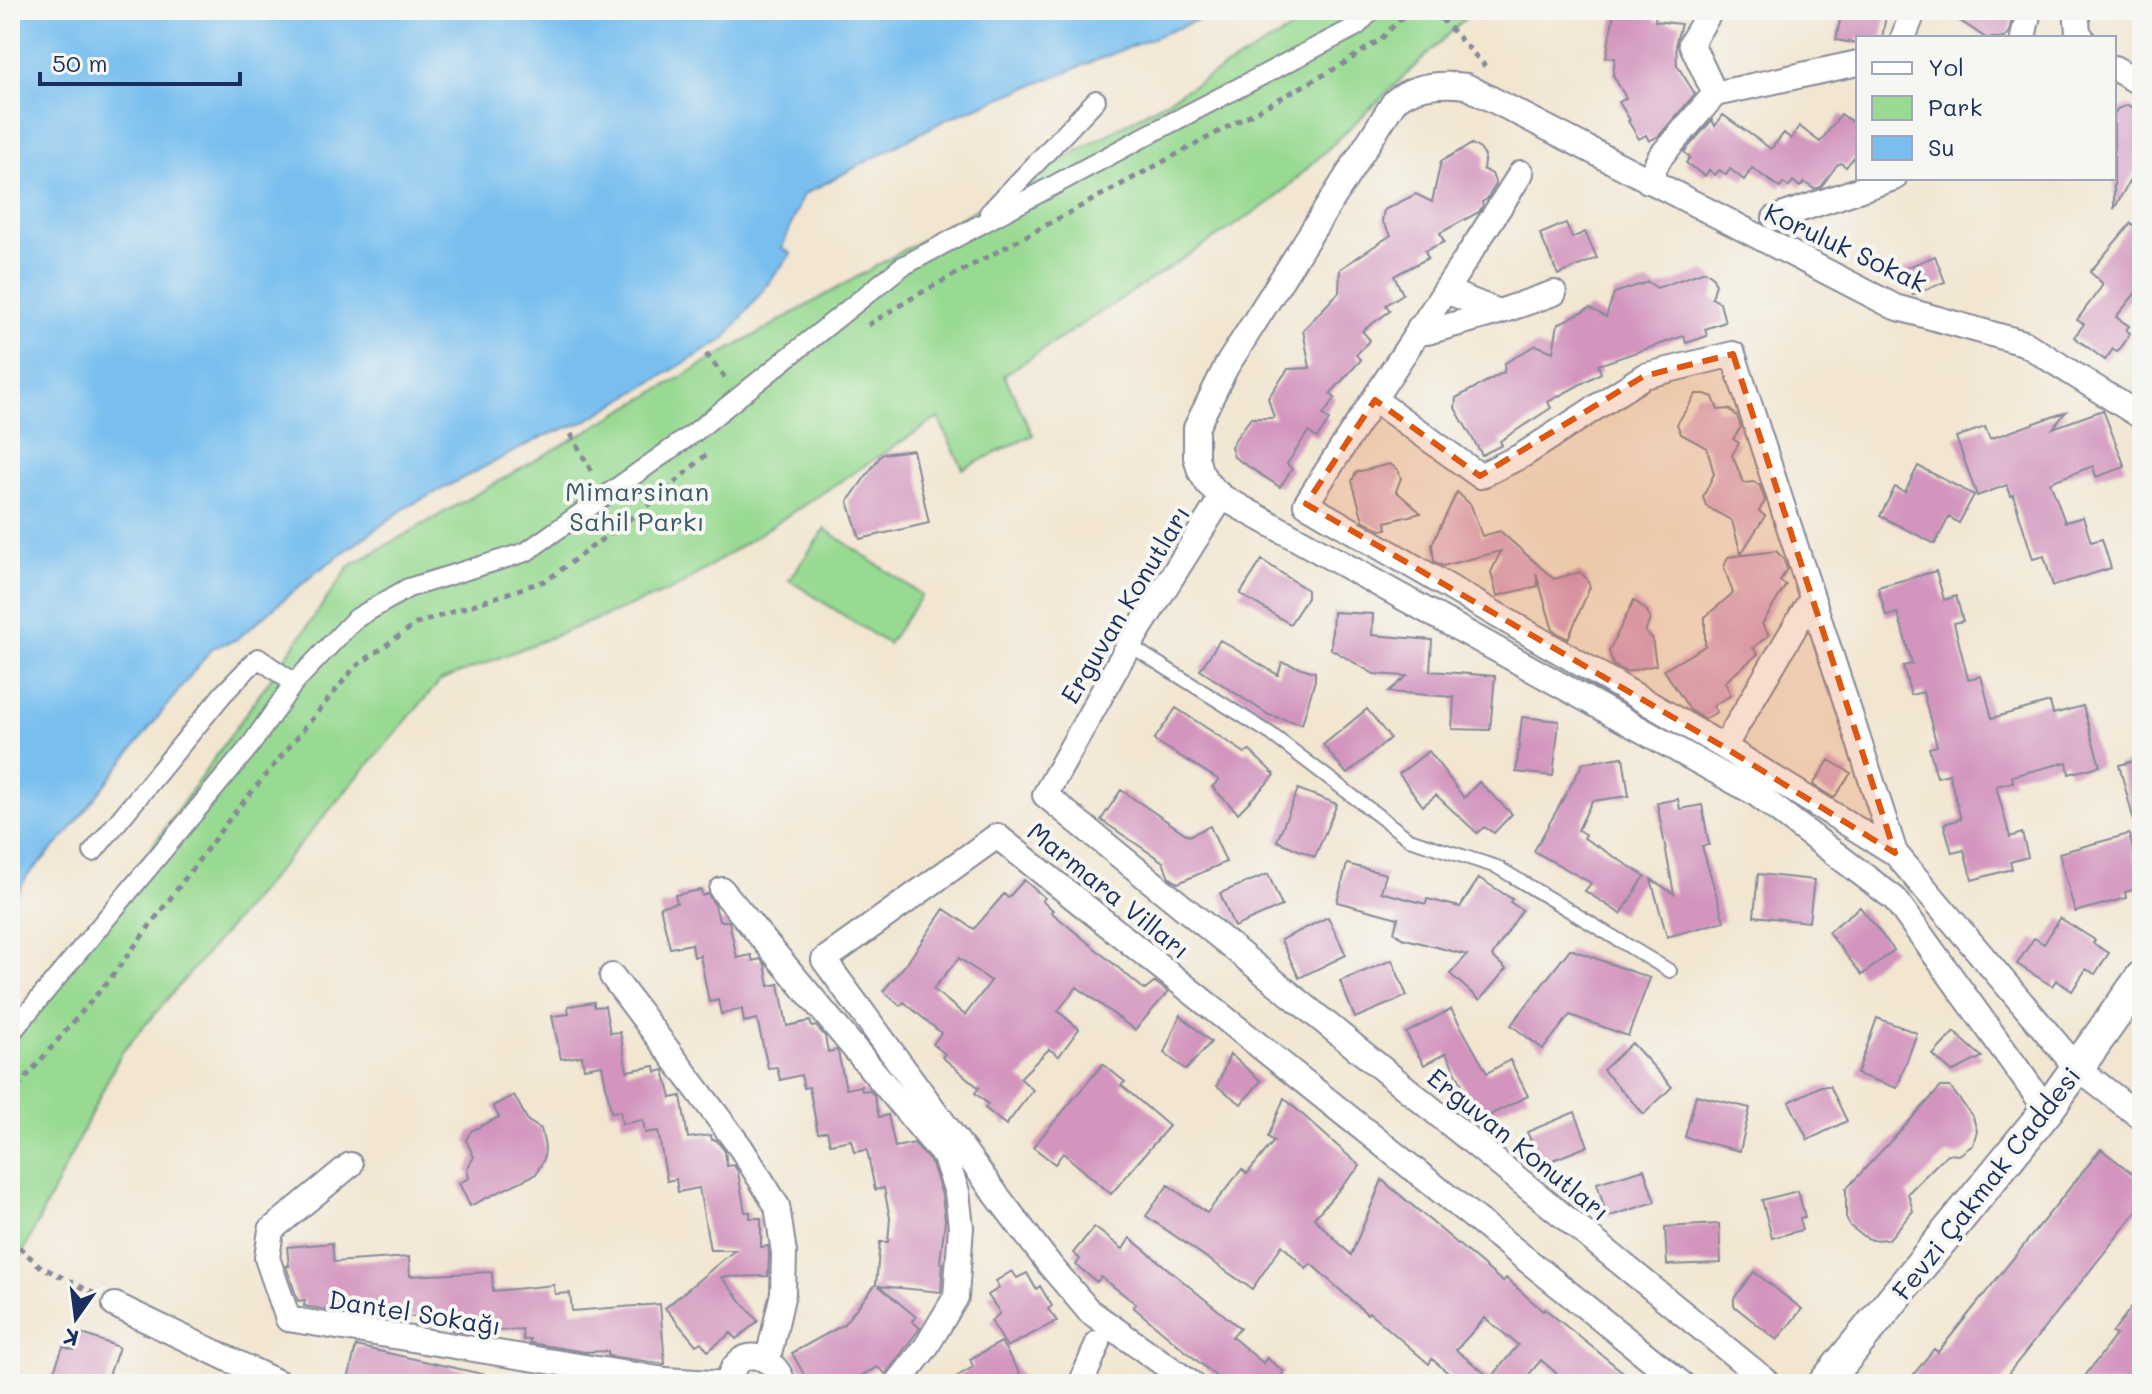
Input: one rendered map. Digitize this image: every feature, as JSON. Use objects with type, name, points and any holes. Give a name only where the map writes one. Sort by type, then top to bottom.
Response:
[{"type":"street","points":[[10,1034],[250,746],[294,683],[355,619],[408,588],[526,552],[695,432],[901,267],[1357,26],[1372,10]]},
{"type":"street","points":[[1711,10],[1691,43],[1715,94]]},
{"type":"street","points":[[1904,36],[1914,10]]},
{"type":"street","points":[[2023,36],[2029,10]]},
{"type":"street","points":[[1648,181],[1660,157],[1715,94],[1856,63]]},
{"type":"street","points":[[2116,69],[2142,84]]},
{"type":"street","points":[[1788,78],[1811,85],[1856,79]]},
{"type":"street","name":"Koruluk Sokak","points":[[1222,497],[1200,471],[1196,457],[1196,428],[1226,367],[1394,102],[1411,91],[1443,83],[1466,86],[1895,307],[2024,343],[2142,417]]},
{"type":"street","points":[[976,227],[1096,100]]},
{"type":"street","points":[[1521,173],[1306,504],[1724,747],[1895,853],[2077,1068],[2142,1118]]},
{"type":"street","points":[[1775,218],[1888,180]]},
{"type":"street","points":[[1446,291],[1499,312]]},
{"type":"street","points":[[1419,328],[1427,332],[1554,293]]},
{"type":"street","points":[[1375,400],[1480,476],[1523,455],[1644,376],[1733,354],[1895,853]]},
{"type":"street","name":"Erguvan Konutları","points":[[1770,1384],[1045,795],[1129,645],[1222,497],[1755,793],[1895,899],[2047,1110]]},
{"type":"street","points":[[1724,747],[1812,598]]},
{"type":"street","points":[[93,852],[223,694],[258,658],[294,683]]},
{"type":"street","name":"Marmara Vilları","points":[[1192,1384],[1089,1311],[1001,1201],[824,960],[997,836],[1682,1384]]},
{"type":"street","points":[[722,890],[945,1157],[957,1192],[961,1227],[956,1297],[926,1347],[897,1384]]},
{"type":"street","points":[[612,976],[741,1148],[777,1206],[784,1253],[783,1293],[768,1359]]},
{"type":"street","name":"Fevzi Çakmak Caddesi","points":[[1824,1384],[2047,1110],[2142,977]]},
{"type":"street","name":"Dantel Sokağı","points":[[350,1165],[271,1230],[267,1258],[288,1319],[665,1380],[727,1384]]},
{"type":"street","points":[[115,1305],[281,1384]]},
{"type":"street","points":[[1081,1384],[1098,1343]]},
{"type":"street","points":[[727,1384],[738,1363],[757,1357],[768,1359],[778,1369],[783,1384]]},
{"type":"lane","points":[[1129,645],[1271,734],[1409,839],[1497,867],[1670,971]]},
{"type":"path","points":[[865,327],[917,295],[1340,66],[1381,39],[1409,10]]},
{"type":"path","points":[[706,354],[741,396]]},
{"type":"path","points":[[571,434],[594,476]]},
{"type":"path","points":[[10,1096],[110,979],[231,817],[355,667],[416,624],[547,580],[654,501],[710,451]]},
{"type":"path","points":[[10,1239],[40,1266],[115,1305]]},
{"type":"highlighted area","points":[[1733,354],[1895,853],[1724,747],[1306,504],[1375,400],[1480,476],[1644,376]]},
{"type":"green space","name":"Mimarsinan Sahil Parkı","points":[[1306,10],[1474,10],[1275,199],[1004,375],[1033,435],[963,469],[938,418],[676,588],[440,681],[121,1053],[10,1279],[10,1048],[350,566],[1292,29]]},
{"type":"green space","points":[[825,529],[922,595],[888,644],[789,580]]},
{"type":"water","points":[[10,10],[1223,10],[945,120],[803,195],[782,248],[791,254],[725,339],[584,422],[544,436],[405,508],[315,573],[237,639],[212,648],[66,835],[27,876],[10,906]]},
{"type":"building","points":[[1622,10],[1656,10],[1655,21],[1681,24],[1676,41],[1677,65],[1695,94],[1659,136],[1649,141],[1646,135],[1639,139],[1628,121],[1619,102],[1626,98],[1613,75],[1615,58],[1606,57],[1614,13],[1621,14]]},
{"type":"building","points":[[1842,10],[1877,10],[1876,13],[1886,15],[1882,36],[1856,36],[1856,44],[1836,40]]},
{"type":"building","points":[[1944,10],[2014,10],[2006,36],[1983,36]]},
{"type":"building","points":[[2128,105],[2142,114],[2142,158],[2114,209],[2116,180],[2117,109]]},
{"type":"building","points":[[1841,114],[1856,125],[1856,154],[1846,167],[1841,163],[1837,165],[1821,187],[1814,189],[1804,182],[1800,187],[1793,181],[1789,187],[1783,183],[1780,188],[1752,168],[1744,180],[1730,169],[1726,175],[1719,170],[1715,175],[1709,170],[1705,176],[1686,163],[1690,157],[1684,152],[1712,120],[1715,126],[1723,115],[1771,149],[1784,133],[1791,139],[1799,126],[1820,142]]},
{"type":"building","points":[[1472,144],[1485,156],[1483,169],[1492,174],[1496,184],[1482,202],[1479,212],[1440,233],[1444,242],[1425,251],[1428,258],[1394,276],[1403,294],[1386,305],[1390,311],[1362,331],[1370,340],[1356,355],[1361,360],[1330,394],[1335,398],[1323,415],[1329,420],[1317,438],[1308,432],[1287,464],[1292,469],[1280,487],[1234,457],[1231,447],[1251,418],[1274,418],[1268,398],[1288,369],[1310,368],[1303,330],[1339,292],[1340,269],[1391,235],[1382,221],[1384,210],[1416,194],[1432,202],[1441,161]]},
{"type":"building","points":[[1566,223],[1572,238],[1585,232],[1597,258],[1558,275],[1540,234]]},
{"type":"building","points":[[2131,223],[2142,233],[2142,285],[2116,317],[2129,326],[2126,330],[2130,333],[2117,352],[2113,349],[2105,360],[2074,337],[2084,324],[2077,320],[2102,286],[2090,272]]},
{"type":"building","points":[[1935,256],[1945,282],[1913,295],[1903,269]]},
{"type":"building","points":[[1705,271],[1716,284],[1712,298],[1720,303],[1725,322],[1705,329],[1707,336],[1686,343],[1684,336],[1598,365],[1601,373],[1548,402],[1551,408],[1500,441],[1502,445],[1482,455],[1455,408],[1456,398],[1504,372],[1505,363],[1536,345],[1553,352],[1558,324],[1590,308],[1606,317],[1614,293],[1648,282],[1657,288]]},
{"type":"building","points":[[1696,394],[1713,397],[1718,410],[1729,409],[1737,416],[1741,427],[1733,439],[1739,443],[1732,455],[1744,483],[1754,482],[1760,486],[1765,501],[1759,511],[1765,516],[1741,554],[1732,521],[1706,506],[1703,497],[1714,474],[1707,448],[1681,434],[1677,424]]},
{"type":"building","points":[[2103,410],[2125,467],[2096,477],[2093,466],[2050,482],[2065,522],[2083,517],[2091,542],[2102,539],[2111,568],[2053,586],[2044,556],[2033,559],[2007,485],[1977,496],[1956,437],[1985,427],[1990,439],[2066,412],[2053,428]]},
{"type":"building","points":[[913,450],[929,523],[860,539],[848,501],[882,454]]},
{"type":"building","points":[[1390,464],[1398,470],[1401,478],[1396,491],[1421,513],[1386,522],[1387,529],[1381,530],[1363,520],[1352,481],[1356,472]]},
{"type":"building","points":[[1918,466],[1974,495],[1959,523],[1949,517],[1935,544],[1880,516],[1895,487],[1905,492]]},
{"type":"building","points":[[1457,492],[1471,505],[1482,536],[1500,531],[1554,579],[1580,572],[1587,579],[1590,587],[1568,639],[1553,630],[1536,573],[1538,586],[1497,596],[1491,572],[1501,551],[1443,566],[1434,561],[1432,544]]},
{"type":"building","points":[[1776,551],[1787,569],[1780,581],[1786,585],[1762,624],[1769,635],[1753,648],[1758,654],[1725,682],[1731,695],[1713,706],[1717,712],[1705,719],[1690,710],[1664,670],[1705,646],[1705,617],[1733,593],[1724,567],[1728,557]]},
{"type":"building","points":[[1262,560],[1307,590],[1307,598],[1290,624],[1240,594]]},
{"type":"building","points":[[1936,571],[1944,600],[1956,596],[1963,621],[1954,623],[1968,679],[1981,676],[1992,718],[2050,702],[2053,714],[2083,706],[2100,766],[2069,774],[2067,762],[2012,776],[2013,782],[1996,786],[2010,837],[2022,833],[2028,857],[2010,862],[2012,869],[1972,880],[1964,850],[1952,853],[1944,824],[1961,819],[1949,774],[1937,777],[1929,748],[1937,746],[1923,692],[1911,695],[1903,666],[1912,664],[1898,613],[1886,616],[1878,587]]},
{"type":"building","points":[[1634,600],[1647,611],[1650,619],[1645,632],[1652,638],[1656,665],[1626,672],[1613,665],[1609,651]]},
{"type":"building","points":[[1333,612],[1373,614],[1372,635],[1432,640],[1430,671],[1495,676],[1490,730],[1452,729],[1454,697],[1388,692],[1407,676],[1374,674],[1331,649]]},
{"type":"building","points":[[1220,640],[1278,675],[1282,662],[1315,672],[1302,724],[1269,715],[1200,670]]},
{"type":"building","points":[[1176,708],[1245,753],[1249,750],[1275,775],[1238,813],[1212,787],[1219,780],[1154,740]]},
{"type":"building","points":[[1367,709],[1390,738],[1347,774],[1323,745]]},
{"type":"building","points":[[1522,717],[1559,721],[1553,776],[1516,772]]},
{"type":"building","points":[[1429,751],[1464,798],[1479,782],[1512,814],[1494,833],[1484,827],[1477,833],[1436,795],[1423,806],[1399,774]]},
{"type":"building","points":[[1623,757],[1629,796],[1592,801],[1578,830],[1586,835],[1584,838],[1645,876],[1621,914],[1585,891],[1591,883],[1534,851],[1583,763]]},
{"type":"building","points":[[2142,759],[2142,824],[2135,825],[2119,765]]},
{"type":"building","points":[[1829,760],[1851,773],[1834,798],[1813,785]]},
{"type":"building","points":[[1298,789],[1337,804],[1315,857],[1277,841]]},
{"type":"building","points":[[1121,790],[1189,836],[1210,826],[1226,862],[1178,883],[1169,877],[1163,862],[1101,820]]},
{"type":"building","points":[[1678,799],[1680,809],[1702,805],[1709,845],[1702,846],[1724,921],[1667,937],[1651,879],[1674,894],[1657,803]]},
{"type":"building","points":[[2129,834],[2142,887],[2125,892],[2126,898],[2075,912],[2059,853]]},
{"type":"building","points":[[1347,864],[1386,874],[1381,892],[1426,904],[1427,899],[1460,907],[1479,878],[1512,899],[1510,902],[1522,910],[1492,956],[1506,969],[1480,1000],[1450,974],[1467,955],[1402,938],[1394,932],[1398,918],[1337,902]]},
{"type":"building","points":[[1268,874],[1282,906],[1234,927],[1220,893]]},
{"type":"building","points":[[1758,874],[1814,880],[1809,922],[1754,916]]},
{"type":"building","points":[[1024,880],[1045,898],[1042,901],[1053,910],[1051,912],[1145,990],[1155,982],[1168,992],[1135,1030],[1077,987],[1058,1011],[1079,1029],[1059,1056],[1049,1049],[1020,1078],[1033,1090],[1006,1125],[985,1108],[988,1104],[975,1093],[979,1088],[942,1057],[945,1054],[933,1044],[941,1033],[904,1002],[900,1006],[883,991],[907,963],[944,909],[974,929],[1004,894],[1008,898]],"holes":[[[959,958],[991,981],[965,1015],[933,989]]]},
{"type":"building","points":[[701,890],[702,896],[708,894],[715,905],[719,921],[729,921],[737,958],[751,955],[753,961],[760,959],[765,964],[769,986],[779,984],[787,1026],[810,1021],[812,1027],[816,1026],[825,1036],[828,1052],[838,1052],[846,1089],[861,1086],[862,1091],[869,1090],[874,1095],[879,1117],[888,1115],[895,1147],[914,1143],[932,1164],[942,1195],[945,1220],[940,1262],[943,1263],[941,1292],[879,1286],[916,1317],[912,1321],[920,1328],[886,1374],[877,1367],[846,1384],[809,1384],[792,1353],[843,1325],[876,1284],[880,1242],[888,1242],[890,1218],[884,1188],[875,1190],[867,1150],[854,1152],[851,1140],[830,1144],[827,1131],[818,1133],[809,1087],[804,1088],[801,1075],[780,1080],[777,1067],[768,1068],[757,1019],[744,1022],[742,1009],[721,1014],[718,1000],[709,1002],[700,955],[694,957],[692,944],[670,948],[660,906],[677,903],[675,895]]},
{"type":"building","points":[[1860,907],[1894,950],[1862,975],[1828,932]]},
{"type":"building","points":[[1328,917],[1346,955],[1299,978],[1281,940]]},
{"type":"building","points":[[2060,918],[2095,940],[2093,943],[2109,953],[2095,974],[2086,969],[2072,991],[2056,980],[2052,986],[2017,964],[2034,938],[2044,944]]},
{"type":"building","points":[[1570,949],[1650,978],[1628,1036],[1570,1015],[1543,1049],[1511,1025]]},
{"type":"building","points":[[1392,960],[1407,996],[1355,1018],[1340,981]]},
{"type":"building","points":[[594,1002],[594,1007],[605,1006],[610,1033],[620,1032],[627,1071],[655,1066],[656,1072],[664,1070],[671,1098],[681,1096],[688,1138],[711,1135],[712,1140],[716,1140],[725,1151],[727,1166],[734,1165],[738,1172],[745,1212],[750,1212],[750,1218],[761,1218],[761,1247],[768,1246],[769,1254],[768,1276],[721,1277],[758,1321],[736,1339],[731,1333],[708,1351],[701,1342],[696,1345],[665,1308],[735,1250],[710,1250],[699,1188],[678,1192],[676,1179],[667,1181],[658,1131],[645,1133],[643,1120],[622,1124],[620,1111],[611,1112],[602,1065],[584,1068],[582,1056],[561,1059],[552,1016],[569,1014],[568,1006]]},
{"type":"building","points":[[1451,1009],[1487,1073],[1510,1060],[1528,1096],[1480,1120],[1446,1053],[1424,1065],[1406,1033]]},
{"type":"building","points":[[1180,1015],[1211,1042],[1186,1070],[1164,1053]]},
{"type":"building","points":[[1877,1018],[1917,1033],[1897,1088],[1857,1074]]},
{"type":"building","points":[[1954,1032],[1982,1057],[1952,1072],[1933,1055]]},
{"type":"building","points":[[1632,1043],[1672,1087],[1644,1114],[1603,1070]]},
{"type":"building","points":[[1230,1054],[1261,1081],[1241,1104],[1217,1086]]},
{"type":"building","points":[[1103,1064],[1125,1082],[1121,1085],[1169,1126],[1111,1194],[1063,1153],[1055,1164],[1033,1147]]},
{"type":"building","points":[[1821,1086],[1830,1086],[1847,1121],[1808,1140],[1789,1102]]},
{"type":"building","points":[[1941,1087],[1950,1087],[1973,1117],[1977,1131],[1973,1145],[1959,1155],[1947,1154],[1908,1193],[1913,1211],[1889,1239],[1872,1240],[1863,1236],[1850,1226],[1846,1218],[1846,1189]]},
{"type":"building","points":[[514,1095],[528,1121],[541,1129],[544,1159],[536,1174],[470,1206],[459,1183],[469,1178],[467,1169],[474,1157],[466,1140],[471,1131],[499,1117],[493,1106]]},
{"type":"building","points":[[1696,1095],[1750,1108],[1740,1151],[1685,1137]]},
{"type":"building","points":[[1284,1098],[1360,1166],[1314,1218],[1351,1255],[1382,1180],[1503,1282],[1506,1278],[1543,1311],[1545,1309],[1638,1384],[1569,1384],[1541,1360],[1521,1384],[1461,1384],[1432,1359],[1429,1364],[1311,1264],[1306,1269],[1282,1245],[1252,1289],[1146,1216],[1168,1185],[1207,1213],[1242,1169],[1247,1174],[1274,1141],[1268,1137]],"holes":[[[1485,1318],[1518,1345],[1491,1378],[1456,1350]]]},
{"type":"building","points":[[1575,1112],[1588,1146],[1541,1165],[1527,1132]]},
{"type":"building","points":[[2101,1149],[2142,1181],[2142,1205],[2000,1384],[1906,1384],[1934,1349],[1938,1352]]},
{"type":"building","points":[[1644,1169],[1655,1202],[1607,1217],[1597,1183]]},
{"type":"building","points":[[1798,1191],[1805,1217],[1800,1218],[1802,1230],[1772,1238],[1762,1200]]},
{"type":"building","points":[[1719,1224],[1721,1263],[1667,1265],[1665,1227]]},
{"type":"building","points":[[1094,1227],[1123,1249],[1130,1238],[1240,1328],[1232,1337],[1263,1363],[1267,1358],[1284,1372],[1280,1377],[1289,1384],[1225,1384],[1133,1307],[1136,1304],[1101,1277],[1097,1282],[1076,1265],[1080,1259],[1073,1253]]},
{"type":"building","points":[[332,1243],[334,1262],[409,1257],[410,1276],[492,1272],[493,1291],[554,1285],[555,1294],[570,1293],[572,1311],[660,1304],[665,1364],[608,1356],[608,1351],[585,1352],[530,1343],[530,1339],[523,1340],[522,1329],[470,1333],[452,1330],[451,1318],[444,1319],[444,1314],[380,1319],[304,1306],[305,1300],[298,1301],[286,1266],[289,1266],[287,1247]]},
{"type":"building","points":[[1012,1271],[1017,1278],[1027,1273],[1036,1289],[1040,1286],[1052,1306],[1048,1309],[1057,1321],[1007,1347],[991,1321],[1000,1313],[988,1295],[999,1288],[996,1281]]},
{"type":"building","points":[[1754,1272],[1802,1309],[1777,1340],[1734,1306],[1734,1298]]},
{"type":"building","points":[[2142,1293],[2142,1384],[2079,1384],[2116,1335],[2112,1333]]},
{"type":"building","points":[[80,1333],[119,1347],[106,1384],[64,1384],[51,1379],[63,1347],[74,1350]]},
{"type":"building","points":[[1001,1342],[1026,1384],[944,1384],[973,1367],[970,1359]]},
{"type":"building","points":[[356,1346],[491,1376],[490,1384],[347,1384]]}]
